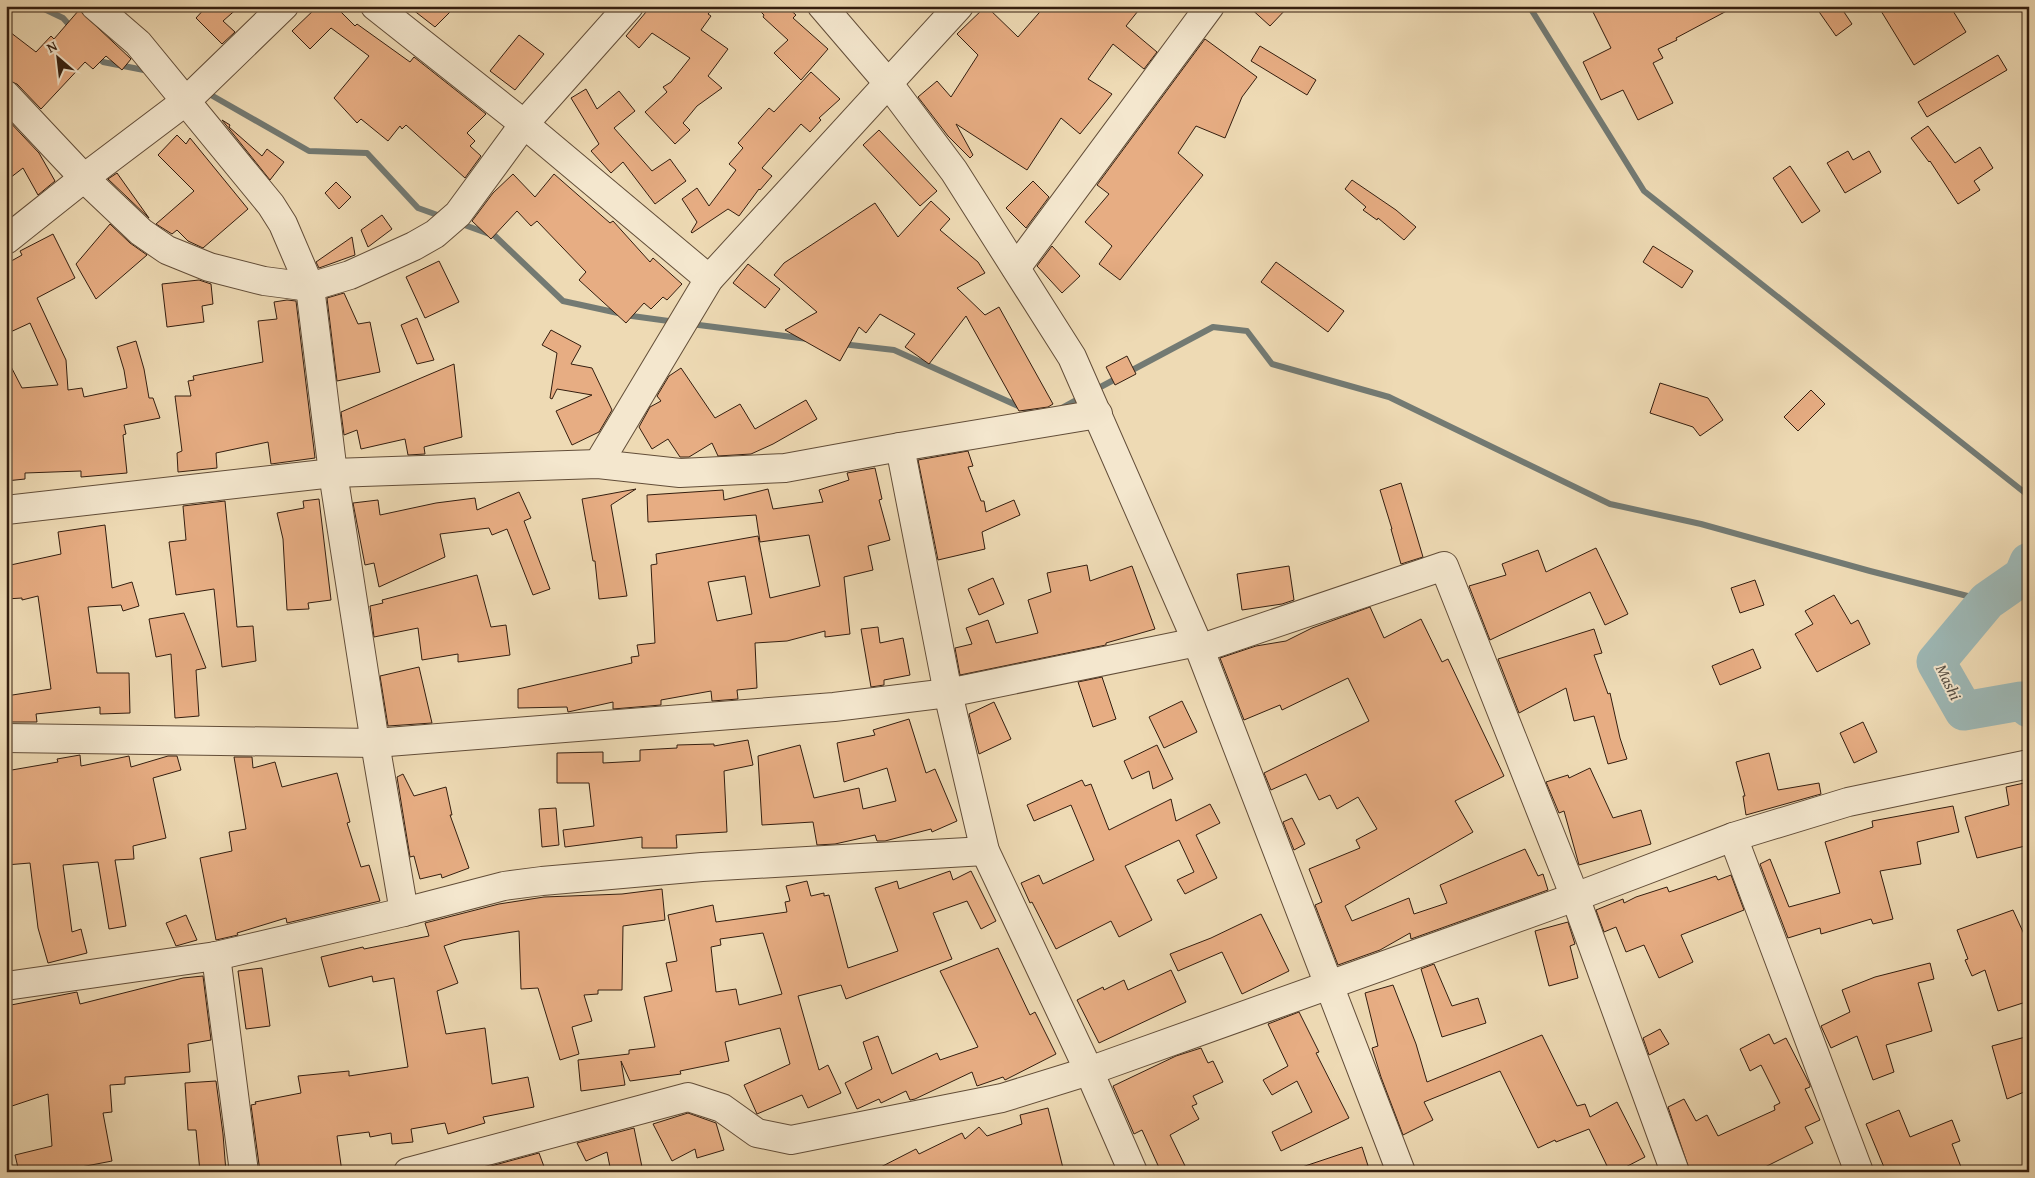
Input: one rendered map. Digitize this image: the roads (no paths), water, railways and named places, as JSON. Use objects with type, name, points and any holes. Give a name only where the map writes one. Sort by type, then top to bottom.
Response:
[{"type":"street","points":[[95,6],[138,43],[271,205],[283,224],[310,287],[333,473],[375,743],[404,912]]},
{"type":"street","points":[[6,240],[186,100],[284,6]]},
{"type":"street","points":[[376,6],[524,124],[709,279]]},
{"type":"street","points":[[6,95],[84,178],[141,232],[167,250],[209,267],[264,281],[310,287],[350,275],[436,234],[458,214],[524,124],[629,6]]},
{"type":"street","points":[[822,6],[888,83],[954,171],[1072,357],[1198,646],[1401,1172]]},
{"type":"street","points":[[598,464],[709,279],[959,6]]},
{"type":"street","points":[[1016,268],[1210,6]]},
{"type":"street","points":[[6,510],[333,473],[598,464],[680,474],[785,468],[1098,414]]},
{"type":"street","points":[[900,447],[948,693],[986,851],[1089,1071],[1133,1172]]},
{"type":"street","points":[[6,738],[375,743],[824,707],[948,693],[1198,646],[1444,566],[1575,897],[1675,1172]]},
{"type":"street","points":[[408,1172],[688,1097],[722,1108],[757,1133],[791,1140],[1002,1098],[1089,1071],[1575,897],[1733,836],[1848,802],[2029,764]]},
{"type":"street","points":[[1733,836],[1859,1172]]},
{"type":"street","points":[[6,986],[216,956],[404,912],[504,886],[702,866],[986,851]]},
{"type":"street","points":[[216,956],[244,1172]]},
{"type":"waterway","points":[[38,6],[63,18],[72,28]]},
{"type":"waterway","points":[[1529,6],[1644,191],[2029,496]]},
{"type":"waterway","points":[[97,56],[103,62],[149,71]]},
{"type":"waterway","points":[[204,91],[309,151],[367,153],[418,208],[443,217]]},
{"type":"waterway","points":[[459,223],[495,236],[563,301],[632,316],[676,322]]},
{"type":"waterway","points":[[691,324],[808,339]]},
{"type":"waterway","points":[[1093,391],[1213,327],[1247,331],[1272,364],[1389,397],[1610,504],[1701,524],[1987,601]]},
{"type":"waterway","points":[[842,344],[894,350],[1036,414]]},
{"type":"waterway","points":[[1062,408],[1082,397]]},
{"type":"waterway","name":"Mashi","points":[[2029,562],[2023,576],[1987,601],[1936,662],[1964,711],[2021,701],[2029,708]]}]
